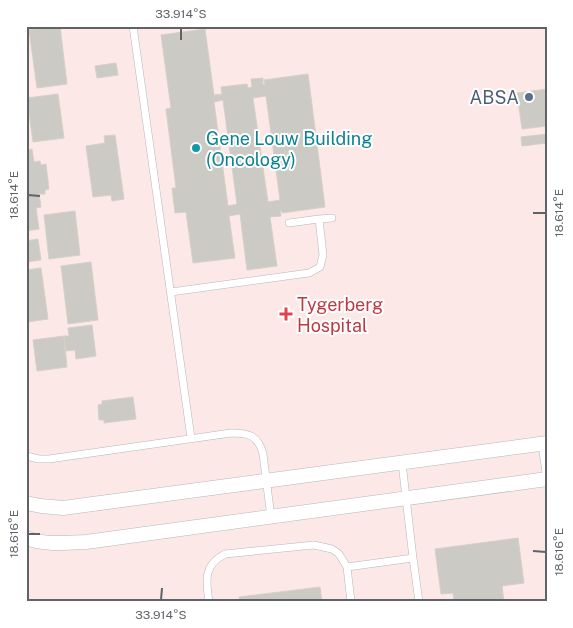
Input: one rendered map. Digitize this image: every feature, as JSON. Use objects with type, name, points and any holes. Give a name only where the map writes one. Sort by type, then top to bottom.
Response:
[{"type":"street","points":[[26,502],[41,506],[64,508],[544,444]]},
{"type":"street","points":[[26,538],[34,541],[63,544],[86,542],[547,479]]},
{"type":"lane","points":[[132,26],[192,438]]},
{"type":"lane","points":[[289,223],[332,218]]},
{"type":"lane","points":[[171,292],[310,273],[320,267],[323,255],[319,219]]},
{"type":"lane","points":[[26,456],[49,459],[192,438],[241,433],[250,435],[260,444],[271,516]]},
{"type":"lane","points":[[544,444],[547,479]]},
{"type":"lane","points":[[402,463],[419,602]]},
{"type":"lane","points":[[209,602],[207,580],[210,565],[216,558],[225,554],[314,545],[332,549],[339,554],[347,567],[351,602]]},
{"type":"lane","points":[[347,567],[413,558]]},
{"type":"shaded area","name":"Tygerberg Hospital","points":[[26,26],[547,26],[547,602],[26,602]]},
{"type":"building","points":[[60,26],[67,84],[37,88],[29,30]]},
{"type":"building","name":"Gene Louw Building (Oncology)","points":[[205,29],[214,95],[222,94],[221,87],[247,84],[248,88],[252,87],[251,79],[263,78],[263,85],[265,84],[264,80],[308,74],[325,207],[282,213],[280,211],[281,216],[270,217],[277,266],[247,270],[240,214],[229,216],[235,258],[193,263],[186,212],[175,213],[172,188],[176,188],[166,109],[171,108],[161,35]],"holes":[[[266,96],[280,200],[268,202],[253,98]],[[223,100],[237,204],[228,206],[214,102]]]},
{"type":"building","points":[[116,63],[118,75],[97,78],[95,66]]},
{"type":"building","points":[[547,89],[547,126],[522,129],[517,93]]},
{"type":"building","points":[[58,94],[64,138],[33,142],[27,98]]},
{"type":"building","points":[[547,134],[547,143],[522,146],[521,137]]},
{"type":"building","points":[[26,135],[28,150],[32,149],[34,162],[40,161],[41,165],[46,164],[49,189],[45,190],[45,194],[39,194],[41,207],[36,208],[39,229],[26,231]]},
{"type":"building","points":[[115,135],[124,199],[112,201],[111,195],[93,197],[86,146],[105,143],[104,136]]},
{"type":"building","points":[[75,211],[80,255],[49,259],[44,215]]},
{"type":"building","points":[[38,239],[41,260],[26,262],[26,241]]},
{"type":"building","points":[[91,262],[98,320],[68,324],[61,266]]},
{"type":"building","points":[[41,268],[48,319],[27,322],[26,270]]},
{"type":"building","points":[[92,325],[96,356],[76,359],[75,350],[65,351],[64,336],[69,336],[68,328]]},
{"type":"building","points":[[64,336],[67,367],[37,371],[33,340]]},
{"type":"building","points":[[133,397],[136,419],[104,423],[104,420],[99,420],[98,405],[102,404],[102,401]]},
{"type":"building","points":[[518,538],[524,583],[502,586],[504,602],[454,602],[453,593],[441,594],[435,549]]},
{"type":"building","points":[[320,587],[322,602],[240,602],[239,597]]},
{"type":"place","name":"ABSA","points":[[529,97]]},
{"type":"place","name":"Gene Louw Building (Oncology)","points":[[196,148]]},
{"type":"place","name":"Tygerberg Hospital","points":[[286,314]]}]
